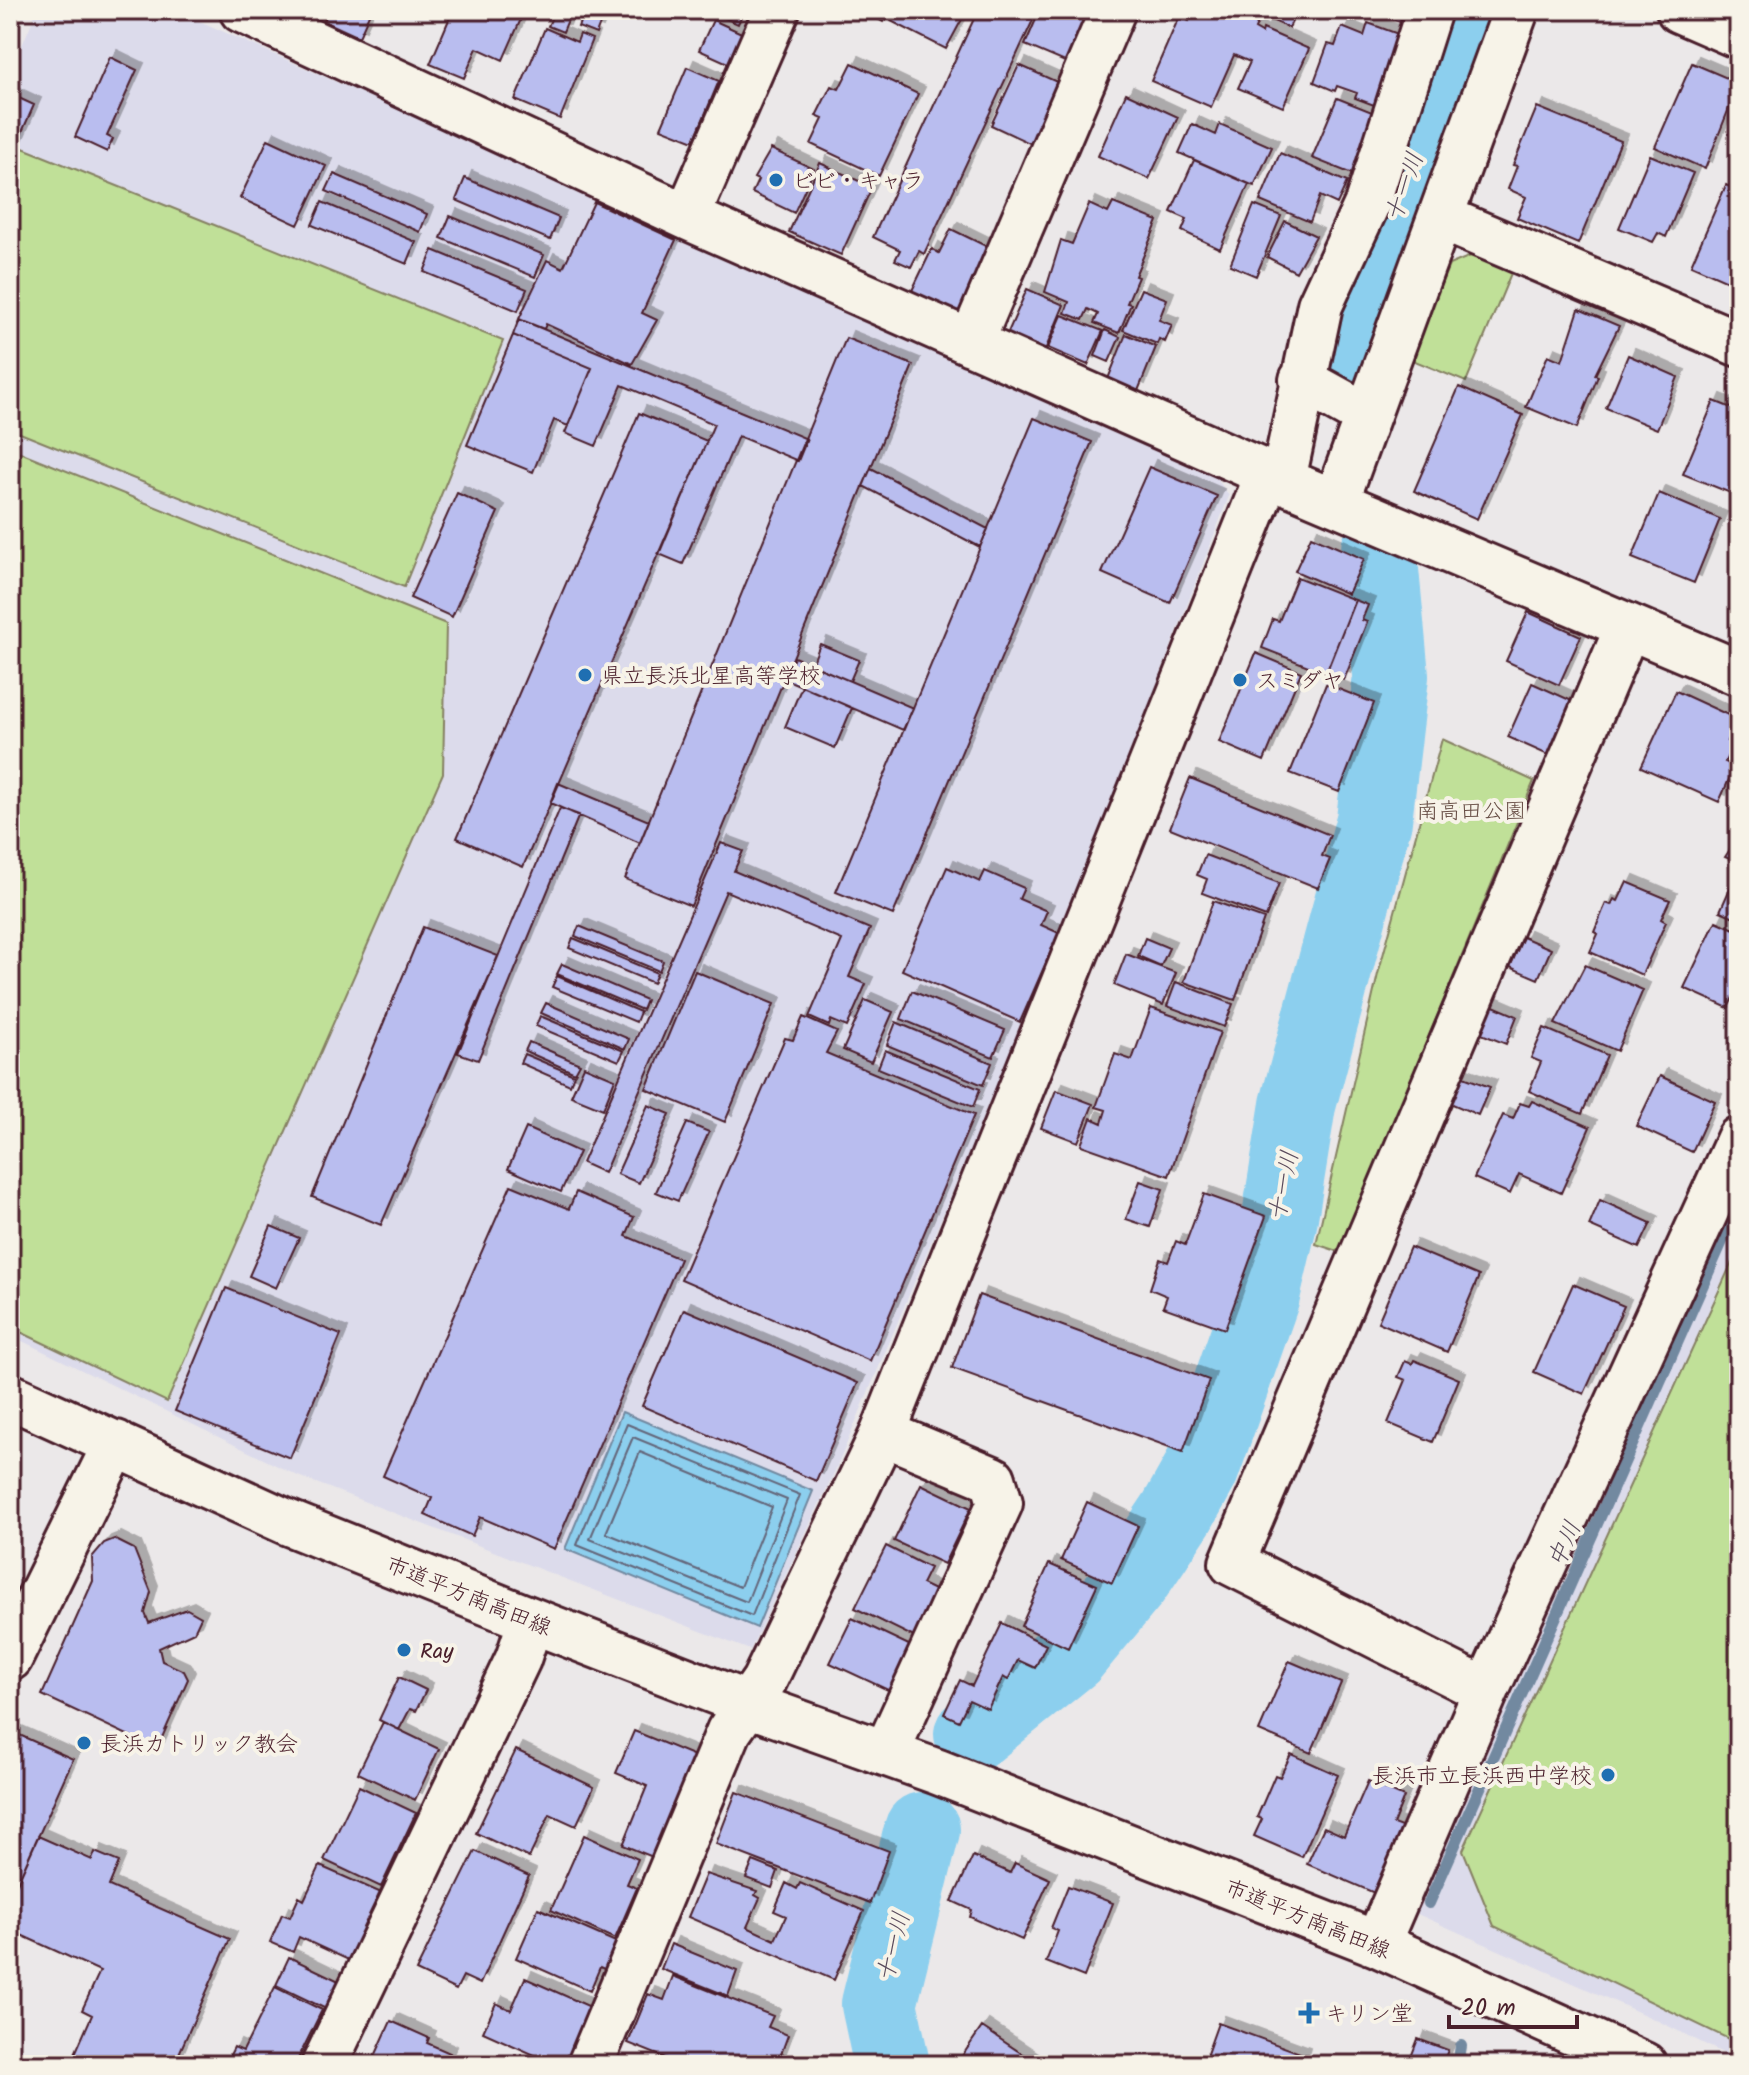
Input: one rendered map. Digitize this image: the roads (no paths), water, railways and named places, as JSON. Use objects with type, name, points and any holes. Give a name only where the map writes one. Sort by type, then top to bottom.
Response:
[{"type":"street","points":[[242,10],[687,217],[971,343],[1297,486],[1739,673]]},
{"type":"street","points":[[687,217],[777,10]]},
{"type":"street","points":[[971,343],[1113,10]]},
{"type":"street","points":[[590,2065],[729,1731],[750,1705],[883,1433],[1297,486],[1320,305],[1367,204],[1429,10]]},
{"type":"street","points":[[1297,486],[1367,416],[1516,10]]},
{"type":"street","points":[[1679,10],[1739,36]]},
{"type":"street","points":[[1442,218],[1739,344]]},
{"type":"street","points":[[1309,383],[1367,416]]},
{"type":"street","points":[[1486,1691],[1232,1563],[1628,626]]},
{"type":"street","points":[[1377,1944],[1486,1691],[1739,1139]]},
{"type":"street","name":"市道平方南高田線","points":[[10,1396],[289,1523],[750,1705],[952,1778],[1377,1944],[1631,2062]]},
{"type":"street","points":[[883,1433],[993,1479],[1000,1503],[886,1753]]},
{"type":"street","points":[[10,1658],[116,1443]]},
{"type":"street","points":[[324,2065],[518,1659],[531,1620]]},
{"type":"water","points":[[622,1412],[813,1491],[757,1628],[565,1549]]},
{"type":"waterway","name":"十一川","points":[[1342,364],[1466,10]]},
{"type":"waterway","name":"十一川","points":[[972,1734],[1071,1654],[1133,1579],[1177,1513],[1201,1470],[1262,1296],[1279,1223],[1298,1105],[1374,820],[1391,676],[1379,549]]},
{"type":"waterway","name":"中川","points":[[1429,1903],[1739,1203]]},
{"type":"waterway","name":"十一川","points":[[892,2065],[879,2004],[922,1830]]},
{"type":"waterway","name":"中川","points":[[1458,2065],[1461,2046]]},
{"type":"place","name":"ビビ・キャラ","points":[[776,180]]},
{"type":"place","name":"県立長浜北星高等学校","points":[[585,675]]},
{"type":"place","name":"スミダヤ","points":[[1240,680]]},
{"type":"place","name":"Ray","points":[[404,1650]]},
{"type":"place","name":"長浜カトリック教会","points":[[84,1743]]},
{"type":"place","name":"長浜市立長浜西中学校","points":[[1608,1775]]},
{"type":"place","name":"キリン堂","points":[[1309,2013]]},
{"type":"park label","name":"南高田公園","points":[[1471,810]]}]
